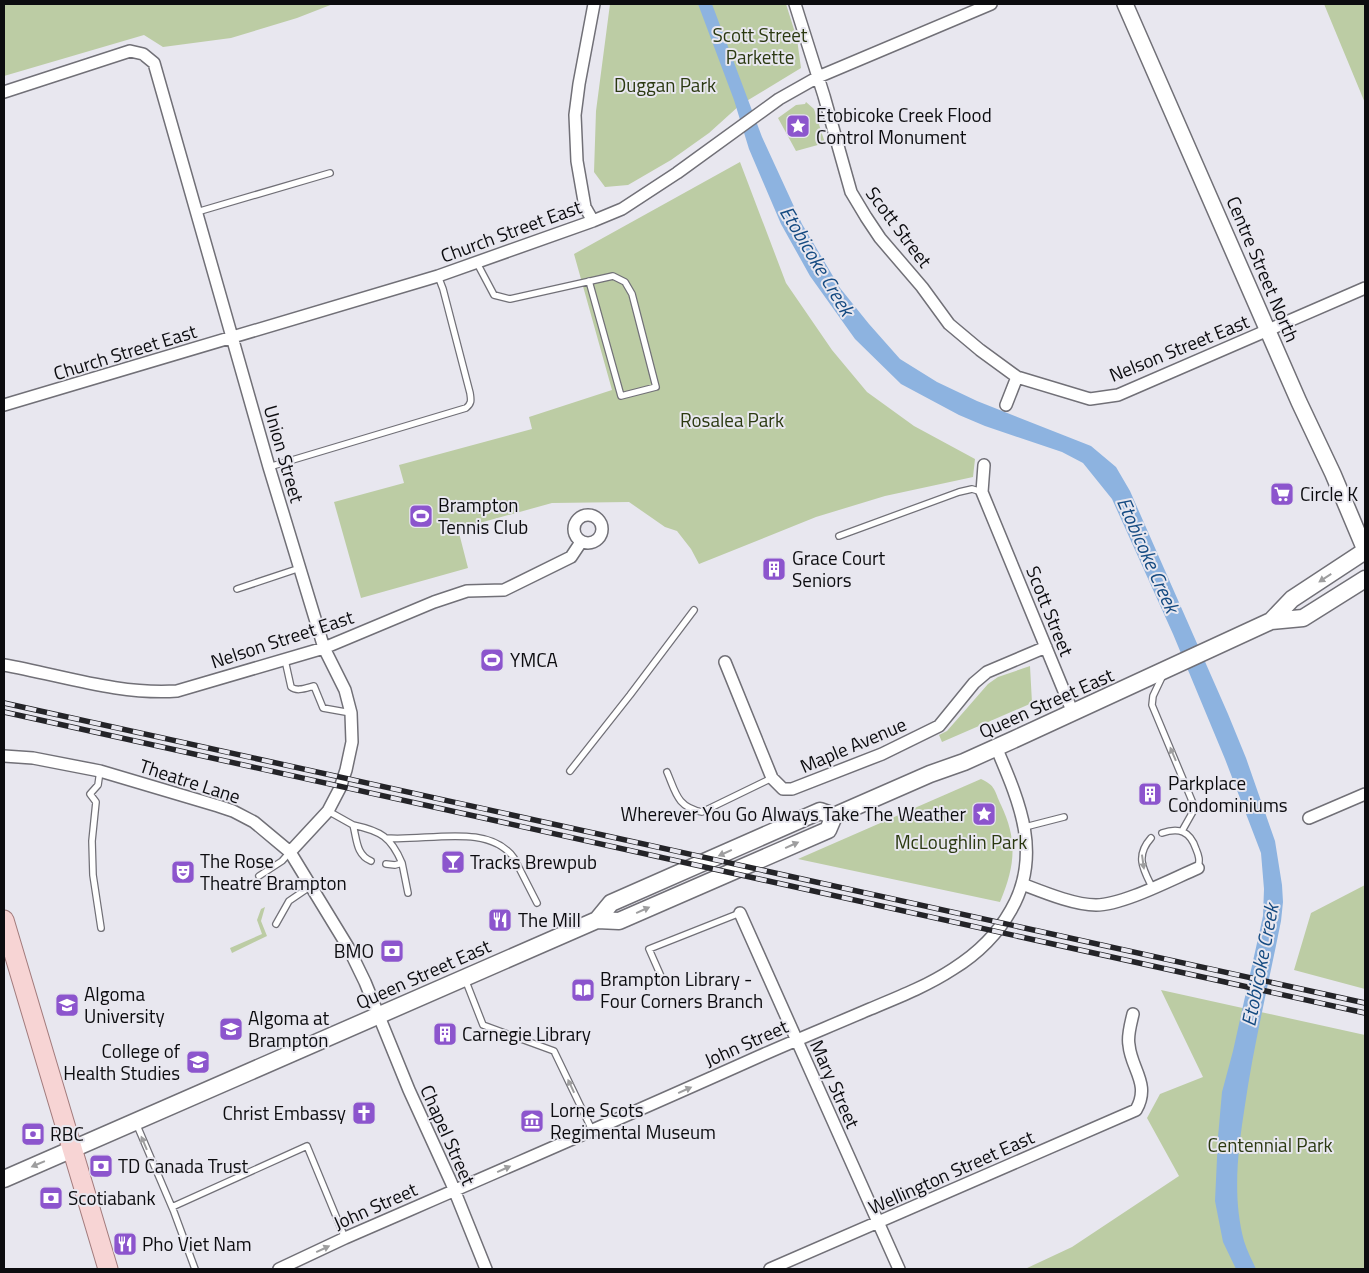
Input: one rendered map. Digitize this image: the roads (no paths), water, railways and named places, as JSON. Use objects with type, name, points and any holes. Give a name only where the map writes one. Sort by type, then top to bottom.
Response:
[{"type":"main road","name":"Queen Street East","points":[[1271,621],[1292,599],[1365,550]]},
{"type":"main road","name":"Queen Street East","points":[[4,1179],[597,920],[619,921],[819,834],[828,830],[834,816],[930,774],[964,762],[1271,621],[1303,618],[1365,579]]},
{"type":"main road","points":[[4,920],[108,1269]]},
{"type":"street","points":[[593,221],[585,206],[576,161],[576,115],[579,84],[594,4]]},
{"type":"street","name":"Scott Street","points":[[795,4],[851,192],[866,217],[949,324],[1017,377]]},
{"type":"street","name":"Church Street East","points":[[4,405],[438,276],[593,221],[622,209],[677,173],[779,99],[818,77],[991,4]]},
{"type":"street","name":"Centre Street North","points":[[1125,4],[1365,550]]},
{"type":"street","name":"Union Street","points":[[4,92],[130,51],[144,54],[154,63],[269,467],[324,648],[345,690],[351,713],[352,742],[340,788],[328,811],[290,852]]},
{"type":"street","name":"Nelson Street East","points":[[1017,377],[1090,399],[1118,395],[1365,288]]},
{"type":"street","points":[[1006,405],[1017,377]]},
{"type":"street","name":"Scott Street","points":[[984,465],[982,492],[1073,713]]},
{"type":"street","name":"Nelson Street East","points":[[4,665],[133,691],[177,691],[324,648],[434,602],[467,591],[504,590],[571,557],[581,542]]},
{"type":"street","name":"Maple Avenue","points":[[772,778],[783,789],[792,790],[882,754],[939,726],[974,683],[987,672],[1046,647]]},
{"type":"street","points":[[725,662],[772,778]]},
{"type":"street","name":"John Street","points":[[279,1269],[345,1238],[797,1040],[926,986],[955,968],[991,939],[1011,910],[1022,884],[1026,858],[1022,814],[996,747]]},
{"type":"street","name":"Theatre Lane","points":[[4,756],[33,758],[100,771],[194,798],[233,811],[254,822],[290,852],[348,947],[378,1016]]},
{"type":"street","points":[[1309,818],[1365,794]]},
{"type":"street","points":[[1022,884],[1075,902],[1096,905],[1120,901],[1198,868]]},
{"type":"street","name":"Mary Street","points":[[740,913],[899,1269]]},
{"type":"street","name":"Wellington Street East","points":[[770,1269],[1136,1110],[1142,1100],[1141,1083],[1128,1045],[1132,1014]]},
{"type":"street","name":"Chapel Street","points":[[378,1016],[486,1269]]},
{"type":"lane","points":[[197,212],[330,173]]},
{"type":"lane","points":[[477,263],[494,295],[510,299],[589,281],[613,276],[625,282],[632,294],[656,387],[621,396],[589,281]]},
{"type":"lane","points":[[269,467],[413,425],[466,408],[470,405],[472,400],[443,288],[438,276]]},
{"type":"lane","points":[[839,536],[959,492],[972,489],[982,492]]},
{"type":"lane","points":[[236,589],[300,568]]},
{"type":"lane","points":[[570,770],[694,610]]},
{"type":"lane","points":[[284,660],[293,689],[300,690],[314,686],[323,708],[351,713]]},
{"type":"lane","points":[[1165,670],[1152,696],[1152,705],[1195,808],[1182,831]]},
{"type":"lane","points":[[100,771],[98,785],[90,794],[96,802],[92,841],[93,874],[101,928]]},
{"type":"lane","points":[[667,772],[679,802],[693,810],[702,812],[772,778]]},
{"type":"lane","points":[[328,811],[353,825],[369,829],[386,838],[395,847],[402,863],[408,892]]},
{"type":"lane","points":[[1024,827],[1064,818]]},
{"type":"lane","points":[[353,825],[360,854],[371,861]]},
{"type":"lane","points":[[1162,833],[1171,830],[1182,831],[1192,838],[1200,859],[1198,868]]},
{"type":"lane","points":[[386,838],[465,836],[481,837],[492,841],[509,852],[521,870],[537,903]]},
{"type":"lane","points":[[1150,838],[1144,845],[1142,864],[1152,887]]},
{"type":"lane","points":[[259,876],[282,861],[290,852]]},
{"type":"lane","points":[[386,864],[395,865],[402,863]]},
{"type":"lane","points":[[276,924],[289,901],[311,886]]},
{"type":"lane","points":[[664,983],[649,949],[740,913]]},
{"type":"lane","points":[[465,978],[483,1025],[554,1051],[592,1130]]},
{"type":"lane","points":[[135,1122],[172,1207],[195,1269]]},
{"type":"lane","points":[[172,1207],[307,1146],[345,1238]]},
{"type":"water","name":"Etobicoke Creek","points":[[698,4],[712,4],[762,137],[802,224],[840,288],[900,359],[937,382],[977,401],[1091,446],[1116,467],[1130,491],[1228,714],[1246,758],[1275,841],[1282,885],[1281,921],[1257,1036],[1240,1139],[1237,1173],[1240,1224],[1245,1245],[1256,1269],[1236,1269],[1223,1242],[1215,1201],[1222,1092],[1263,916],[1264,889],[1261,853],[1225,759],[1173,634],[1112,499],[1083,463],[1062,452],[985,426],[959,415],[901,384],[855,339],[810,276],[781,224],[749,149],[734,100]]},
{"type":"railway","points":[[4,703],[1365,1003]]},
{"type":"railway","points":[[4,712],[1365,1013]]},
{"type":"place","name":"Etobicoke Creek Flood Control Monument","points":[[798,126]]},
{"type":"place","name":"Circle K","points":[[1282,494]]},
{"type":"place","name":"Brampton Tennis Club","points":[[421,516]]},
{"type":"place","name":"Grace Court Seniors","points":[[774,569]]},
{"type":"place","name":"YMCA","points":[[492,660]]},
{"type":"place","name":"Parkplace Condominiums","points":[[1150,794]]},
{"type":"place","name":"Wherever You Go Always Take The Weather","points":[[984,814]]},
{"type":"place","name":"Tracks Brewpub","points":[[453,862]]},
{"type":"place","name":"The Rose Theatre Brampton","points":[[183,872]]},
{"type":"place","name":"The Mill","points":[[500,920]]},
{"type":"place","name":"BMO","points":[[392,951]]},
{"type":"place","name":"Brampton Library - Four Corners Branch","points":[[583,990]]},
{"type":"place","name":"Algoma University","points":[[67,1005]]},
{"type":"place","name":"Algoma at Brampton","points":[[231,1029]]},
{"type":"place","name":"Carnegie Library","points":[[445,1034]]},
{"type":"place","name":"College of Health Studies","points":[[198,1062]]},
{"type":"place","name":"Christ Embassy","points":[[364,1113]]},
{"type":"place","name":"Lorne Scots Regimental Museum","points":[[532,1121]]},
{"type":"place","name":"RBC","points":[[33,1134]]},
{"type":"place","name":"TD Canada Trust","points":[[101,1166]]},
{"type":"place","name":"Scotiabank","points":[[51,1198]]},
{"type":"place","name":"Pho Viet Nam","points":[[125,1244]]},
{"type":"park label","name":"Scott Street Parkette","points":[[760,46]]},
{"type":"park label","name":"Duggan Park","points":[[665,85]]},
{"type":"park label","name":"Rosalea Park","points":[[732,420]]},
{"type":"park label","name":"McLoughlin Park","points":[[961,842]]},
{"type":"park label","name":"Centennial Park","points":[[1270,1145]]}]
